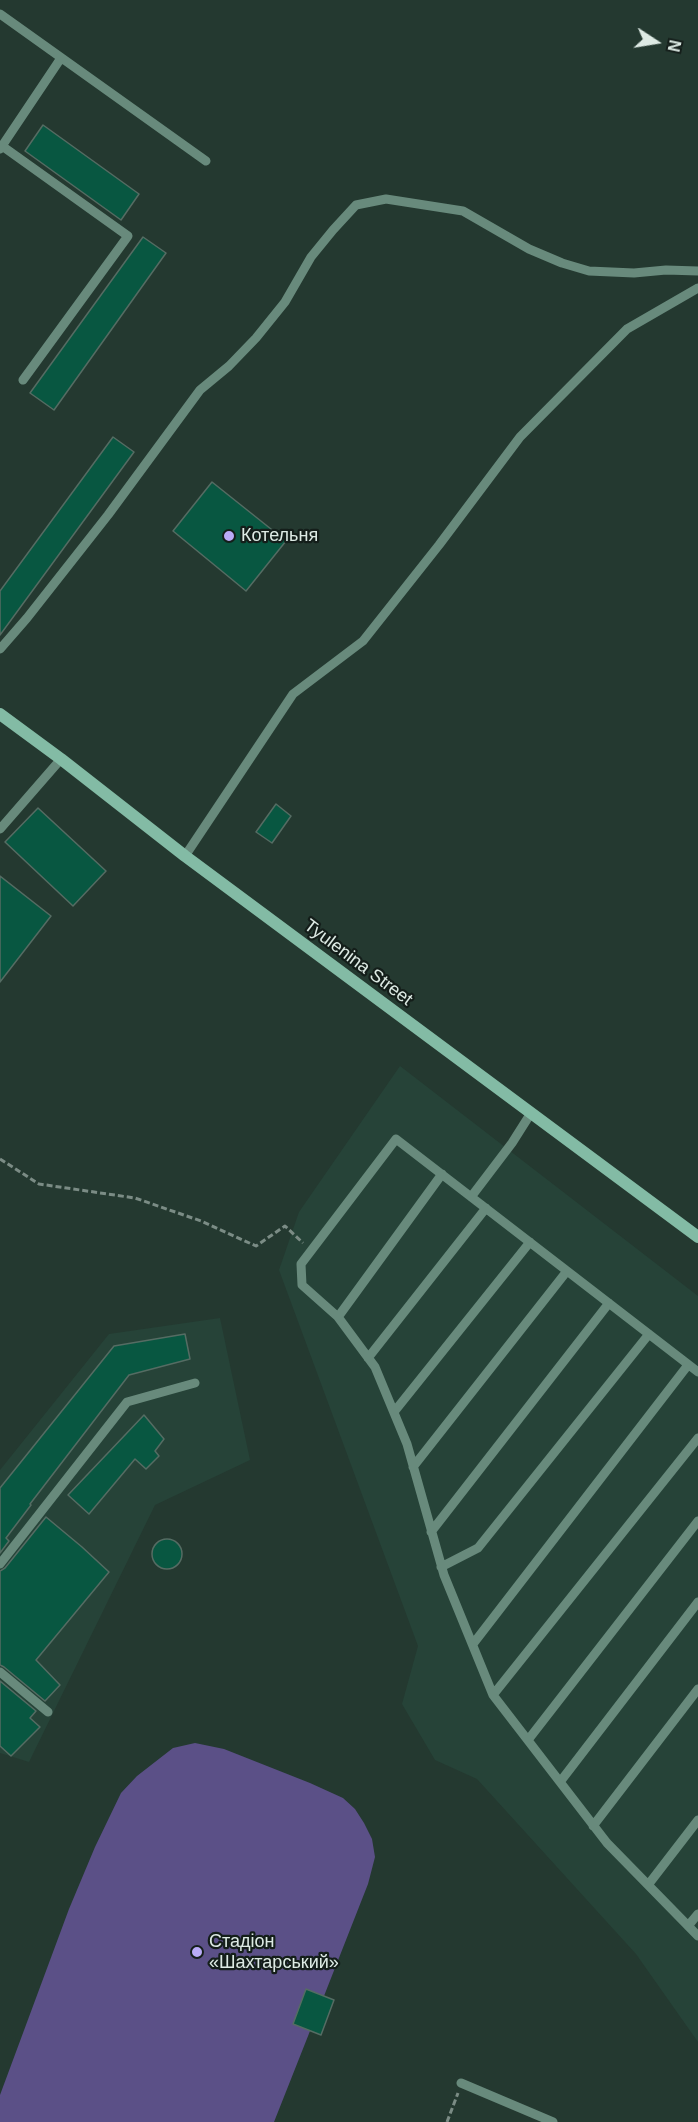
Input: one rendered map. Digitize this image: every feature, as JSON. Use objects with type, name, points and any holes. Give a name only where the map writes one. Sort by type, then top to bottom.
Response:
[{"type":"street","name":"Tyulenina Street","points":[[0,714],[184,856],[698,1237]]},
{"type":"lane","points":[[0,14],[206,161]]},
{"type":"lane","points":[[23,381],[128,236],[1,148],[62,58]]},
{"type":"lane","points":[[0,649],[108,514],[200,390],[229,366],[256,338],[285,302],[311,258],[356,205],[386,200],[463,211],[529,249],[589,271],[634,273],[666,270],[698,271]]},
{"type":"lane","points":[[184,856],[293,694],[363,641],[520,437],[627,328],[698,288]]},
{"type":"lane","points":[[0,829],[61,759]]},
{"type":"lane","points":[[471,1197],[512,1143],[531,1113]]},
{"type":"lane","points":[[698,1372],[396,1139],[301,1264],[302,1285],[338,1317],[375,1367],[407,1444],[441,1567],[494,1695],[607,1843],[698,1936]]},
{"type":"lane","points":[[338,1317],[442,1174]]},
{"type":"lane","points":[[368,1358],[486,1208]]},
{"type":"lane","points":[[394,1412],[530,1242]]},
{"type":"lane","points":[[413,1467],[567,1271]]},
{"type":"lane","points":[[432,1532],[609,1303]]},
{"type":"lane","points":[[441,1567],[478,1548],[649,1334]]},
{"type":"lane","points":[[473,1644],[688,1365]]},
{"type":"lane","points":[[0,1564],[127,1402],[195,1383]]},
{"type":"lane","points":[[494,1695],[698,1438]]},
{"type":"lane","points":[[528,1740],[698,1521]]},
{"type":"lane","points":[[560,1782],[698,1602]]},
{"type":"lane","points":[[0,1672],[48,1712]]},
{"type":"lane","points":[[593,1826],[698,1689]]},
{"type":"lane","points":[[648,1885],[698,1820]]},
{"type":"lane","points":[[688,1926],[698,1914]]},
{"type":"lane","points":[[461,2084],[553,2122]]},
{"type":"path","points":[[0,1159],[39,1184],[135,1198],[201,1221],[256,1246],[285,1226],[311,1250]]},
{"type":"path","points":[[447,2122],[461,2084]]},
{"type":"shaded area","points":[[400,1066],[698,1296],[698,2042],[636,1954],[477,1779],[435,1760],[402,1704],[418,1646],[279,1270],[299,1212]]},
{"type":"shaded area","points":[[220,1318],[250,1460],[155,1505],[29,1762],[0,1753],[0,1470],[109,1334]]},
{"type":"shaded area","name":"Стадіон «Шахтарський»","points":[[195,1743],[224,1749],[343,1798],[355,1809],[372,1839],[375,1857],[368,1884],[324,1996],[334,2000],[321,2035],[310,2031],[274,2122],[0,2122],[0,2095],[69,1909],[121,1793],[137,1776],[173,1748]]},
{"type":"building","points":[[43,125],[139,194],[121,220],[25,151]]},
{"type":"building","points":[[143,237],[166,253],[54,410],[30,393]]},
{"type":"building","points":[[113,437],[134,452],[0,635],[0,591]]},
{"type":"building","name":"Котельня","points":[[212,482],[286,541],[246,591],[173,531]]},
{"type":"building","points":[[276,804],[291,816],[272,843],[256,832]]},
{"type":"building","points":[[38,808],[106,871],[73,906],[5,842]]},
{"type":"building","points":[[0,876],[51,916],[0,982]]},
{"type":"building","points":[[185,1334],[190,1359],[129,1375],[30,1504],[6,1538],[9,1541],[0,1553],[0,1488],[114,1346]]},
{"type":"building","points":[[144,1415],[164,1439],[155,1451],[159,1456],[146,1469],[135,1459],[89,1514],[68,1495]]},
{"type":"building","points":[[46,1517],[109,1572],[36,1660],[60,1685],[45,1701],[0,1665],[0,1571],[5,1568]]},
{"type":"building","points":[[167,1539],[178,1543],[182,1554],[178,1565],[167,1569],[156,1565],[152,1554],[156,1543]]},
{"type":"building","points":[[0,1681],[36,1711],[30,1718],[40,1727],[11,1756],[0,1746]]},
{"type":"building","points":[[306,1989],[334,2000],[321,2035],[293,2024]]},
{"type":"place","name":"Котельня","points":[[229,536]]},
{"type":"place","name":"Стадіон «Шахтарський»","points":[[197,1952]]}]
